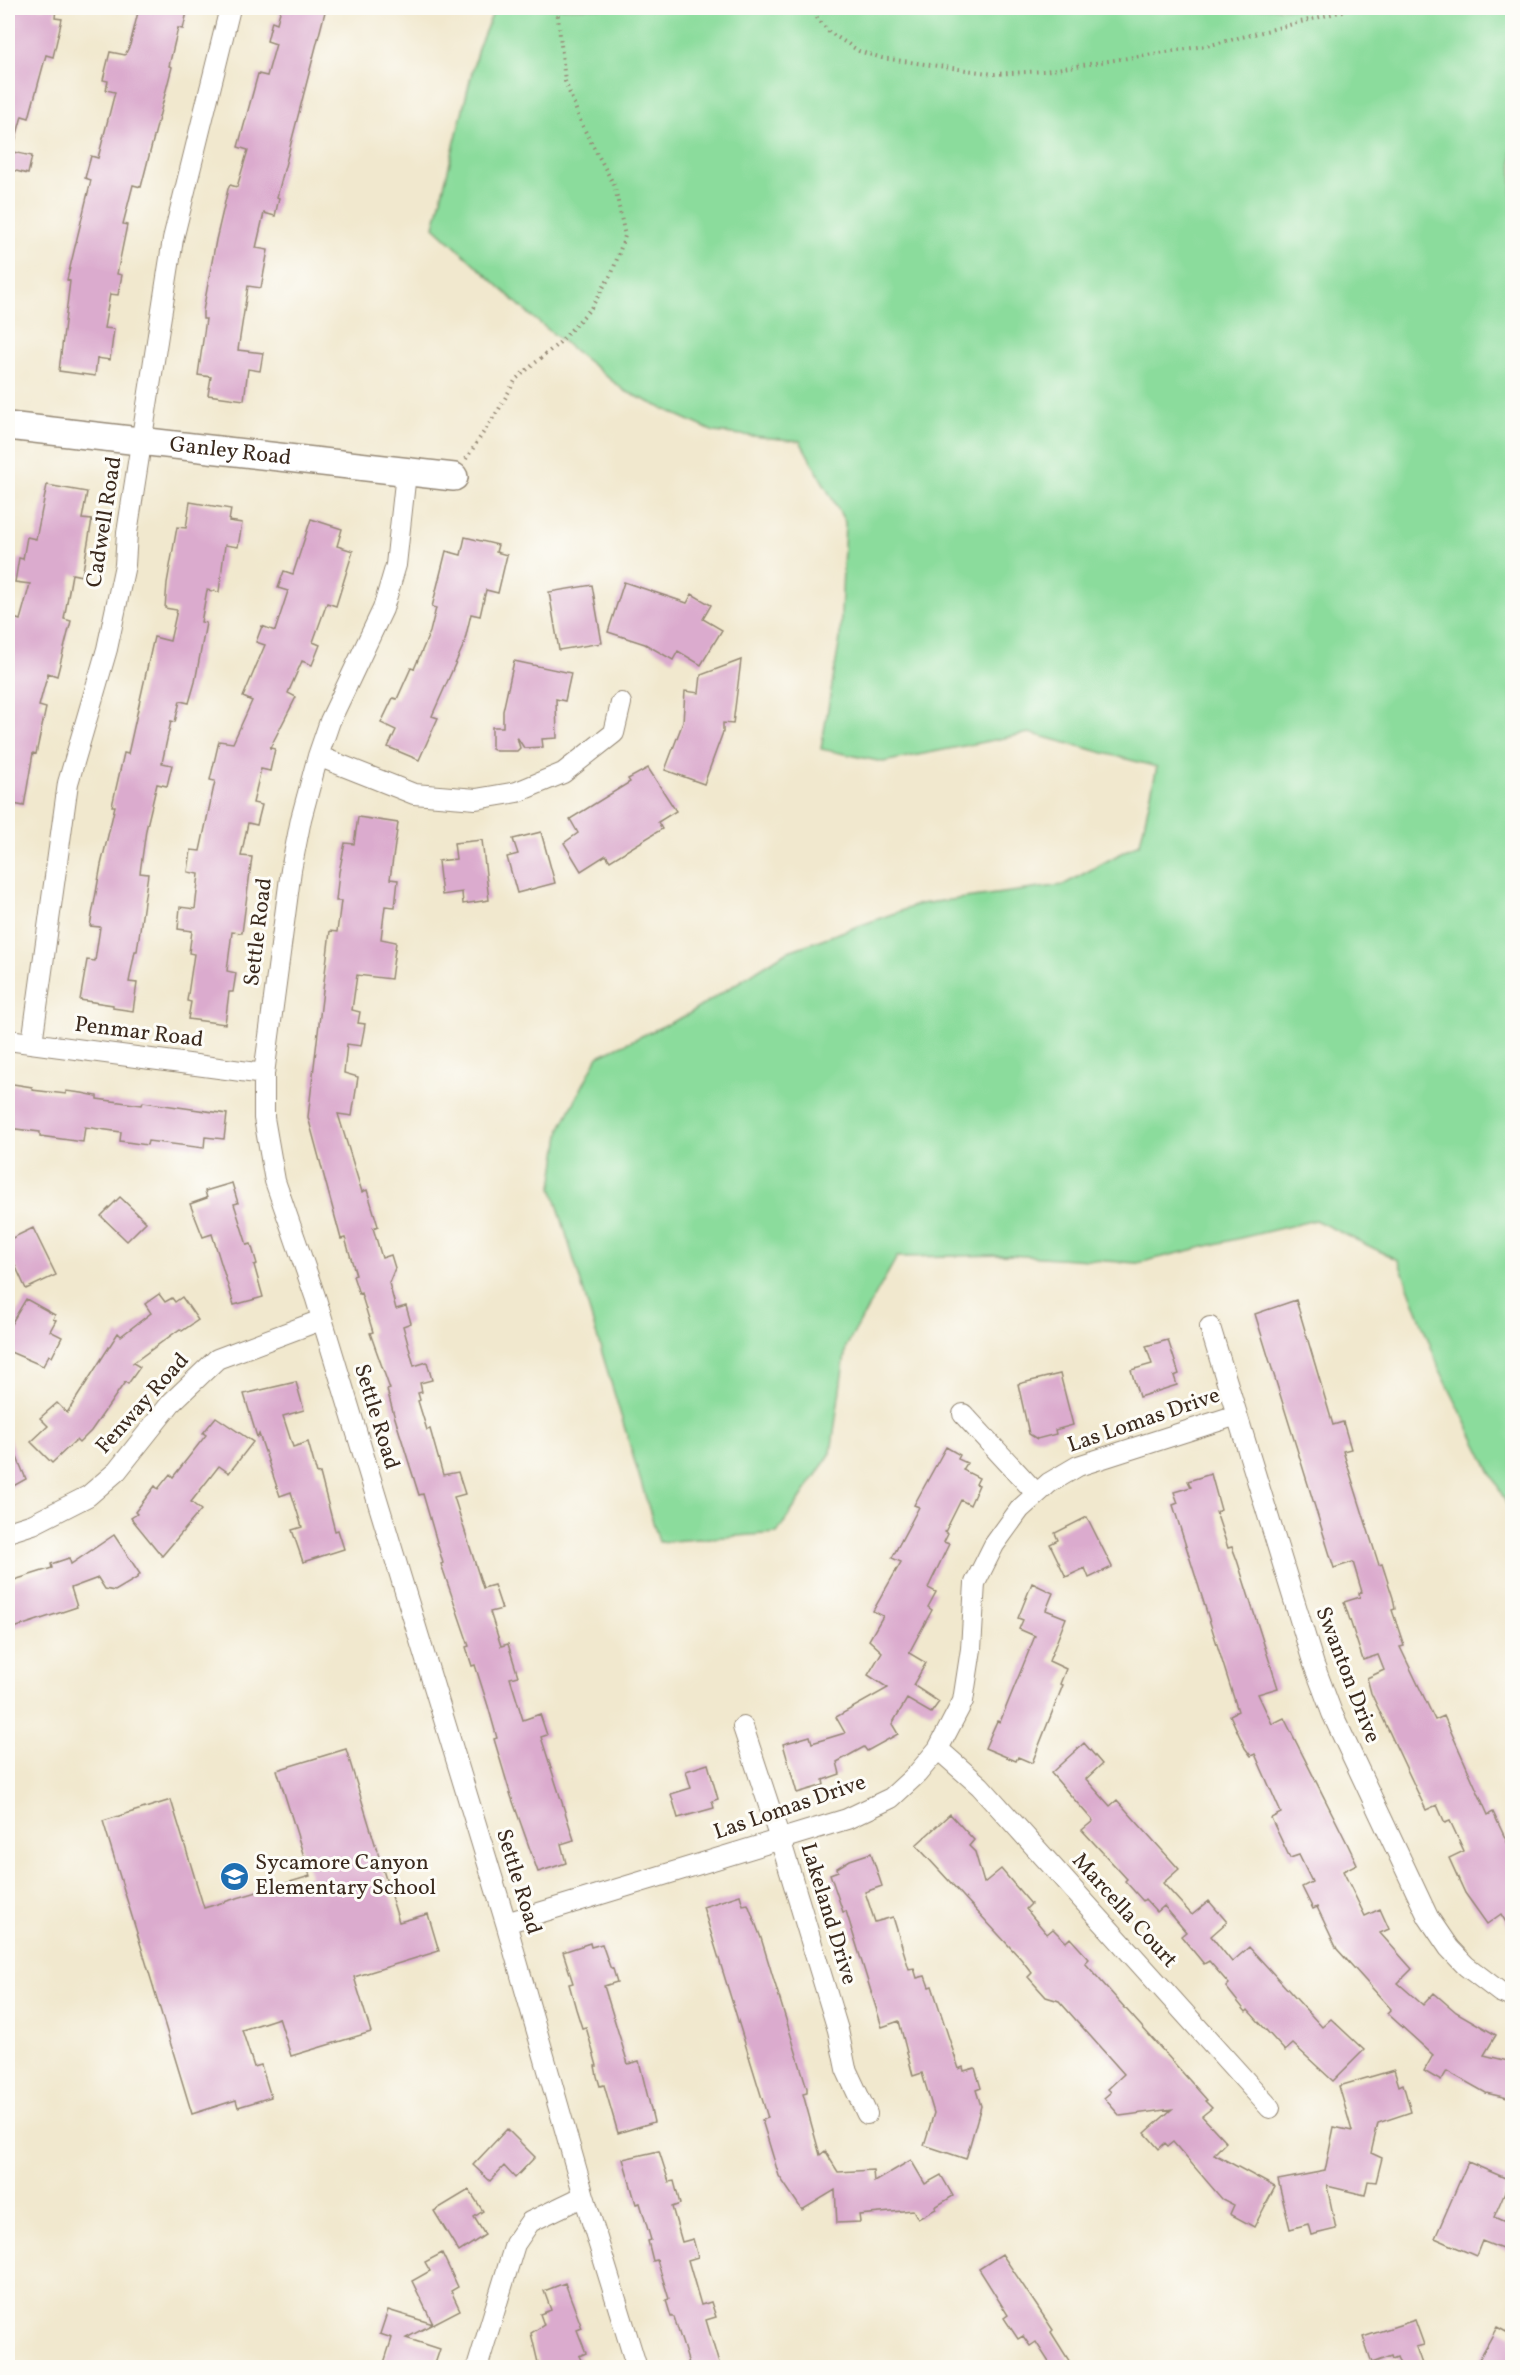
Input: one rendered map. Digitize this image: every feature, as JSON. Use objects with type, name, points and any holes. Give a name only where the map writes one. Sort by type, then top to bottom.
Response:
[{"type":"street","name":"Cadwell Road","points":[[32,1043],[68,783],[110,637],[125,566],[173,239],[230,8]]},
{"type":"street","name":"Ganley Road","points":[[8,426],[406,474],[454,477]]},
{"type":"street","name":"Settle Road","points":[[406,474],[396,565],[383,609],[330,721],[318,756],[291,870],[264,1074],[264,1118],[275,1181],[321,1320],[506,1923],[584,2196],[637,2367]]},
{"type":"street","points":[[318,756],[414,794],[476,799],[518,792],[563,773],[614,733],[621,703]]},
{"type":"street","name":"Penmar Road","points":[[8,1040],[264,1074]]},
{"type":"street","name":"Fenway Road","points":[[8,1532],[33,1524],[88,1496],[117,1471],[171,1403],[217,1359],[321,1320]]},
{"type":"street","name":"Swanton Drive","points":[[1210,1327],[1314,1665],[1332,1713],[1438,1933],[1466,1966],[1500,1992],[1512,1997]]},
{"type":"street","points":[[963,1414],[1036,1493]]},
{"type":"street","name":"Las Lomas Drive","points":[[506,1923],[847,1819],[891,1798],[917,1774],[938,1749],[963,1701],[971,1649],[975,1583],[1005,1526],[1036,1493],[1078,1466],[1237,1415]]},
{"type":"street","name":"Lakeland Drive","points":[[743,1727],[838,2030],[846,2069],[867,2114]]},
{"type":"street","name":"Marcella Court","points":[[938,1749],[980,1786],[1270,2108]]},
{"type":"street","points":[[477,2367],[515,2244],[530,2222],[584,2196]]},
{"type":"path","points":[[454,477],[516,379],[559,343],[591,308],[612,273],[625,236],[615,187],[582,125],[565,81],[557,8]]},
{"type":"path","points":[[809,8],[829,32],[859,51],[882,58],[994,74],[1044,71],[1211,45],[1355,8]]},
{"type":"green space","points":[[495,8],[1512,8],[1512,1515],[1439,1368],[1398,1260],[1315,1220],[1138,1263],[1009,1255],[897,1257],[846,1347],[831,1453],[777,1533],[659,1542],[552,1187],[561,1128],[598,1056],[687,1015],[786,952],[920,904],[1063,885],[1140,843],[1157,767],[1029,733],[883,762],[821,749],[840,639],[845,522],[800,441],[714,432],[625,391],[531,316],[434,227],[478,48]]},
{"type":"building","points":[[14,8],[56,8],[55,18],[62,19],[53,57],[46,55],[29,118],[22,116],[13,149],[8,148],[8,30],[10,31]]},
{"type":"building","points":[[139,8],[188,8],[183,29],[178,28],[169,66],[172,67],[141,187],[133,185],[123,224],[127,225],[117,274],[122,275],[118,295],[110,294],[104,328],[114,329],[110,360],[97,358],[95,376],[59,371],[70,281],[67,280],[91,180],[85,178],[91,156],[98,158],[115,92],[106,90],[108,81],[103,80],[110,52],[125,55],[130,45]]},
{"type":"building","points":[[281,8],[326,8],[277,197],[279,198],[275,216],[264,213],[256,248],[268,250],[261,288],[248,286],[238,350],[263,353],[260,371],[248,369],[244,400],[208,395],[211,377],[198,375],[206,319],[203,319],[203,311],[216,240],[228,189],[230,185],[237,187],[248,150],[238,147],[258,74],[267,76],[276,44],[267,41],[272,21],[277,23]]},
{"type":"building","points":[[8,151],[32,156],[28,174],[8,169]]},
{"type":"building","points":[[47,485],[87,492],[82,519],[92,520],[82,576],[72,574],[64,619],[71,621],[57,676],[48,673],[39,706],[46,708],[36,754],[33,753],[24,806],[8,803],[8,616],[20,620],[30,584],[15,582],[19,558],[23,559],[27,537],[36,539]]},
{"type":"building","points":[[190,502],[231,509],[229,521],[242,523],[238,547],[225,545],[219,592],[207,590],[201,622],[206,623],[195,682],[189,703],[180,701],[175,722],[171,721],[162,763],[172,765],[167,786],[157,784],[146,830],[140,873],[148,874],[137,951],[135,951],[129,982],[137,983],[133,1011],[113,1008],[113,1005],[80,1000],[87,960],[95,961],[100,927],[90,926],[124,753],[128,754],[154,637],[170,641],[177,610],[165,608],[167,583],[177,527],[186,528]]},
{"type":"building","points":[[311,519],[342,529],[337,546],[353,551],[336,606],[327,603],[313,642],[320,645],[312,665],[302,661],[288,693],[296,697],[270,748],[275,749],[270,771],[261,769],[253,803],[262,805],[257,825],[248,823],[241,856],[252,857],[242,933],[232,932],[227,971],[236,973],[233,992],[229,992],[225,1024],[188,1019],[191,1002],[187,1001],[194,954],[189,953],[192,931],[178,929],[180,907],[195,909],[199,874],[188,872],[191,850],[200,851],[215,781],[210,780],[219,741],[233,743],[252,701],[243,697],[265,645],[256,642],[262,626],[275,631],[288,591],[278,588],[284,571],[293,574]]},
{"type":"building","points":[[465,537],[498,545],[496,552],[507,555],[498,593],[486,590],[480,616],[471,614],[464,644],[432,716],[438,718],[419,760],[388,747],[396,730],[381,723],[393,698],[397,699],[411,668],[414,669],[430,632],[436,608],[432,607],[446,551],[461,555]]},
{"type":"building","points":[[624,582],[687,603],[692,594],[711,605],[703,619],[722,630],[701,665],[678,651],[673,660],[645,644],[608,632]]},
{"type":"building","points":[[592,585],[602,643],[559,650],[549,592]]},
{"type":"building","points":[[741,660],[733,724],[723,723],[723,732],[704,784],[665,770],[683,722],[685,691],[699,693],[701,675]]},
{"type":"building","points":[[514,661],[571,673],[565,701],[556,699],[557,738],[542,739],[543,747],[524,748],[517,737],[520,748],[517,751],[496,751],[492,749],[492,727],[503,727],[503,711]]},
{"type":"building","points":[[648,768],[676,811],[658,822],[662,829],[610,861],[606,855],[581,871],[564,843],[578,833],[570,819],[630,782],[628,779]]},
{"type":"building","points":[[358,817],[398,823],[390,879],[398,880],[395,907],[385,906],[381,939],[396,942],[391,979],[357,975],[352,1010],[360,1012],[358,1023],[365,1024],[361,1046],[347,1044],[344,1073],[358,1077],[352,1116],[338,1114],[362,1192],[367,1190],[378,1226],[373,1228],[382,1258],[391,1255],[395,1268],[389,1283],[396,1309],[406,1306],[411,1323],[403,1326],[414,1366],[427,1362],[432,1380],[420,1383],[422,1392],[418,1393],[420,1400],[418,1401],[427,1430],[430,1429],[443,1475],[458,1472],[465,1494],[454,1497],[483,1588],[494,1585],[502,1609],[490,1612],[501,1646],[508,1644],[518,1676],[510,1678],[523,1720],[540,1714],[547,1735],[541,1737],[574,1840],[561,1844],[566,1863],[538,1872],[511,1796],[494,1739],[497,1738],[488,1706],[475,1665],[472,1666],[466,1647],[469,1646],[441,1564],[443,1563],[423,1494],[419,1495],[394,1415],[387,1390],[390,1389],[370,1333],[373,1332],[361,1293],[359,1294],[353,1276],[356,1275],[345,1238],[341,1239],[308,1117],[330,931],[337,932],[341,901],[336,901],[339,872],[345,843],[354,844]]},
{"type":"building","points":[[541,832],[555,883],[517,893],[507,857],[518,854],[513,839]]},
{"type":"building","points":[[482,840],[489,900],[463,904],[462,892],[442,895],[438,861],[456,859],[454,843]]},
{"type":"building","points":[[13,1084],[32,1087],[32,1090],[66,1094],[66,1091],[97,1096],[97,1099],[142,1105],[143,1102],[227,1114],[224,1139],[205,1137],[204,1148],[148,1141],[147,1145],[120,1141],[121,1132],[85,1127],[83,1142],[40,1136],[40,1132],[8,1128],[8,1087],[12,1088]]},
{"type":"building","points":[[232,1183],[238,1203],[234,1204],[247,1245],[251,1244],[263,1297],[234,1305],[212,1234],[203,1237],[190,1204],[207,1198],[205,1191]]},
{"type":"building","points":[[120,1197],[146,1222],[127,1241],[101,1216]]},
{"type":"building","points":[[33,1228],[56,1275],[26,1289],[8,1250],[8,1240]]},
{"type":"building","points":[[159,1294],[165,1302],[172,1298],[175,1302],[182,1297],[198,1320],[182,1331],[180,1329],[133,1363],[140,1367],[128,1384],[125,1382],[91,1431],[79,1443],[76,1440],[52,1463],[31,1442],[48,1426],[40,1418],[57,1403],[67,1413],[118,1333],[121,1336],[151,1313],[145,1304]]},
{"type":"building","points":[[26,1299],[55,1315],[53,1319],[56,1320],[50,1331],[62,1337],[52,1357],[49,1355],[43,1366],[8,1351],[8,1329]]},
{"type":"building","points":[[1296,1300],[1333,1425],[1343,1422],[1351,1449],[1343,1451],[1379,1565],[1382,1564],[1393,1598],[1395,1609],[1392,1610],[1404,1646],[1400,1647],[1435,1720],[1444,1716],[1488,1815],[1493,1812],[1512,1853],[1512,1932],[1501,1914],[1487,1924],[1465,1893],[1449,1858],[1464,1851],[1450,1821],[1445,1823],[1437,1805],[1426,1810],[1371,1693],[1367,1678],[1384,1670],[1378,1655],[1363,1660],[1344,1602],[1360,1597],[1359,1593],[1362,1592],[1353,1562],[1334,1568],[1255,1314]]},
{"type":"building","points":[[1168,1340],[1179,1374],[1174,1376],[1177,1385],[1139,1397],[1131,1370],[1152,1364],[1146,1346]]},
{"type":"building","points":[[1060,1374],[1073,1425],[1055,1430],[1056,1434],[1037,1439],[1029,1434],[1018,1384]]},
{"type":"building","points":[[296,1382],[304,1410],[283,1416],[293,1447],[308,1442],[317,1474],[320,1473],[335,1531],[338,1530],[344,1549],[303,1562],[292,1530],[302,1527],[291,1492],[280,1496],[259,1434],[257,1437],[244,1394]]},
{"type":"building","points":[[216,1417],[253,1442],[229,1473],[219,1466],[191,1502],[201,1510],[162,1556],[131,1518],[137,1514],[135,1512],[155,1486],[158,1489],[170,1474],[173,1477],[206,1435],[203,1433]]},
{"type":"building","points":[[8,1436],[26,1479],[8,1489]]},
{"type":"building","points":[[946,1447],[960,1455],[958,1459],[967,1463],[963,1470],[979,1478],[976,1484],[979,1485],[970,1505],[961,1500],[945,1532],[948,1534],[944,1542],[949,1544],[928,1588],[936,1592],[928,1607],[932,1610],[909,1653],[926,1663],[913,1685],[939,1702],[931,1713],[907,1699],[892,1724],[898,1734],[867,1751],[864,1747],[837,1762],[840,1774],[823,1780],[824,1785],[797,1793],[783,1744],[810,1736],[812,1743],[845,1733],[836,1717],[888,1688],[868,1675],[882,1652],[869,1640],[883,1616],[873,1611],[901,1562],[892,1558],[919,1507],[914,1505]]},
{"type":"building","points":[[1211,1474],[1221,1510],[1216,1512],[1228,1548],[1232,1547],[1237,1560],[1278,1688],[1258,1694],[1272,1724],[1284,1718],[1347,1843],[1357,1864],[1343,1871],[1365,1916],[1380,1909],[1389,1929],[1380,1933],[1412,1969],[1398,1983],[1423,2005],[1434,1993],[1456,2012],[1496,2035],[1484,2055],[1512,2062],[1512,2099],[1486,2093],[1447,2071],[1441,2081],[1424,2071],[1433,2055],[1387,2013],[1391,2009],[1337,1949],[1317,1907],[1313,1909],[1302,1887],[1312,1882],[1299,1855],[1290,1858],[1271,1818],[1281,1813],[1255,1754],[1251,1756],[1245,1748],[1230,1715],[1238,1711],[1173,1505],[1178,1503],[1174,1492],[1191,1487],[1188,1481]]},
{"type":"building","points":[[1087,1517],[1112,1567],[1089,1578],[1085,1568],[1066,1577],[1050,1544],[1058,1540],[1055,1533]]},
{"type":"building","points":[[114,1535],[140,1574],[137,1578],[115,1591],[105,1589],[98,1578],[71,1588],[77,1607],[8,1630],[8,1582],[52,1568],[51,1564],[69,1558],[71,1564]]},
{"type":"building","points":[[1032,1583],[1053,1593],[1046,1610],[1066,1618],[1049,1661],[1066,1669],[1060,1684],[1063,1685],[1032,1763],[1018,1757],[1016,1761],[985,1748],[997,1721],[1000,1722],[1035,1636],[1019,1629],[1023,1620],[1018,1618]]},
{"type":"building","points":[[1084,1743],[1102,1764],[1086,1779],[1110,1806],[1117,1800],[1179,1869],[1163,1883],[1192,1915],[1209,1901],[1227,1922],[1211,1936],[1232,1962],[1249,1947],[1322,2027],[1331,2019],[1364,2050],[1333,2081],[1293,2044],[1285,2051],[1248,2010],[1246,2012],[1226,1987],[1229,1984],[1209,1961],[1204,1964],[1181,1936],[1186,1932],[1164,1906],[1157,1912],[1145,1899],[1143,1901],[1125,1881],[1127,1879],[1082,1830],[1093,1821],[1051,1773]]},
{"type":"building","points":[[346,1749],[399,1922],[428,1914],[439,1951],[354,1977],[371,2032],[291,2056],[279,2018],[242,2030],[254,2067],[261,2065],[271,2097],[238,2107],[236,2100],[192,2114],[103,1821],[171,1800],[204,1908],[310,1876],[277,1770]]},
{"type":"building","points":[[708,1764],[718,1799],[712,1801],[714,1808],[678,1818],[671,1794],[691,1788],[686,1771]]},
{"type":"building","points":[[950,1814],[974,1840],[969,1846],[975,1852],[984,1883],[1001,1869],[1031,1904],[1026,1909],[1047,1934],[1053,1929],[1066,1942],[1070,1938],[1089,1959],[1085,1963],[1207,2100],[1205,2101],[1212,2108],[1202,2116],[1226,2142],[1214,2154],[1275,2187],[1254,2227],[1230,2214],[1234,2205],[1222,2199],[1173,2142],[1168,2146],[1165,2143],[1159,2149],[1145,2133],[1172,2109],[1120,2116],[1104,2098],[1111,2092],[1108,2089],[1124,2074],[1059,2001],[1046,1997],[1028,1977],[1032,1973],[1021,1959],[916,1845]]},
{"type":"building","points":[[871,1853],[882,1886],[865,1892],[875,1922],[893,1917],[909,1969],[914,1968],[917,1978],[925,1976],[929,1987],[932,1986],[959,2069],[963,2067],[964,2071],[975,2068],[981,2088],[976,2090],[981,2106],[966,2159],[924,2145],[934,2113],[922,2073],[913,2076],[899,2021],[882,2027],[846,1911],[843,1912],[830,1874],[838,1871],[837,1868],[850,1860]]},
{"type":"building","points":[[740,1895],[743,1905],[748,1904],[761,1938],[807,2088],[807,2093],[803,2094],[820,2155],[825,2151],[838,2172],[873,2170],[874,2182],[911,2160],[925,2184],[941,2175],[953,2196],[935,2207],[936,2209],[918,2219],[913,2210],[859,2215],[860,2222],[837,2223],[835,2190],[802,2210],[779,2176],[762,2120],[768,2118],[703,1907]]},
{"type":"building","points":[[590,1943],[591,1947],[602,1944],[610,1967],[613,1969],[617,1982],[604,1986],[628,2064],[639,2061],[654,2122],[618,2133],[604,2085],[600,2086],[586,2027],[582,2028],[576,2009],[569,1984],[573,1983],[563,1952]]},
{"type":"building","points":[[1394,2070],[1399,2086],[1403,2084],[1411,2112],[1378,2123],[1371,2153],[1382,2158],[1376,2182],[1368,2181],[1365,2195],[1327,2186],[1336,2229],[1311,2235],[1308,2224],[1290,2229],[1278,2180],[1325,2171],[1334,2127],[1352,2131],[1339,2086]]},
{"type":"building","points":[[507,2129],[535,2157],[515,2178],[504,2166],[490,2181],[473,2165]]},
{"type":"building","points":[[659,2151],[669,2182],[674,2181],[680,2204],[672,2207],[682,2242],[693,2239],[698,2257],[688,2260],[701,2305],[711,2302],[716,2317],[706,2320],[720,2367],[690,2367],[674,2317],[671,2317],[666,2300],[669,2299],[657,2260],[653,2261],[648,2241],[651,2240],[640,2203],[636,2204],[623,2159]]},
{"type":"building","points":[[1468,2162],[1510,2180],[1494,2217],[1512,2225],[1512,2253],[1482,2241],[1476,2256],[1435,2238]]},
{"type":"building","points":[[469,2190],[483,2211],[474,2217],[485,2235],[459,2252],[434,2211]]},
{"type":"building","points":[[442,2253],[458,2287],[451,2291],[460,2310],[433,2324],[412,2281],[430,2271],[425,2262]]},
{"type":"building","points":[[1002,2254],[1053,2330],[1051,2332],[1073,2367],[1052,2367],[1036,2342],[1030,2346],[1023,2336],[1018,2339],[1004,2318],[1008,2315],[979,2269]]},
{"type":"building","points":[[565,2283],[582,2328],[577,2330],[586,2353],[579,2356],[582,2362],[567,2367],[539,2367],[531,2333],[544,2325],[540,2314],[551,2310],[544,2291]]},
{"type":"building","points":[[388,2310],[433,2324],[406,2338],[440,2349],[434,2367],[396,2367],[384,2363],[392,2338],[380,2334]]},
{"type":"building","points":[[1415,2320],[1424,2345],[1416,2347],[1423,2367],[1401,2367],[1397,2357],[1392,2359],[1391,2356],[1372,2363],[1363,2337]]},
{"type":"building","points":[[1497,2327],[1512,2335],[1512,2367],[1475,2367]]},
{"type":"place","name":"Sycamore Canyon Elementary School","points":[[234,1876]]}]
